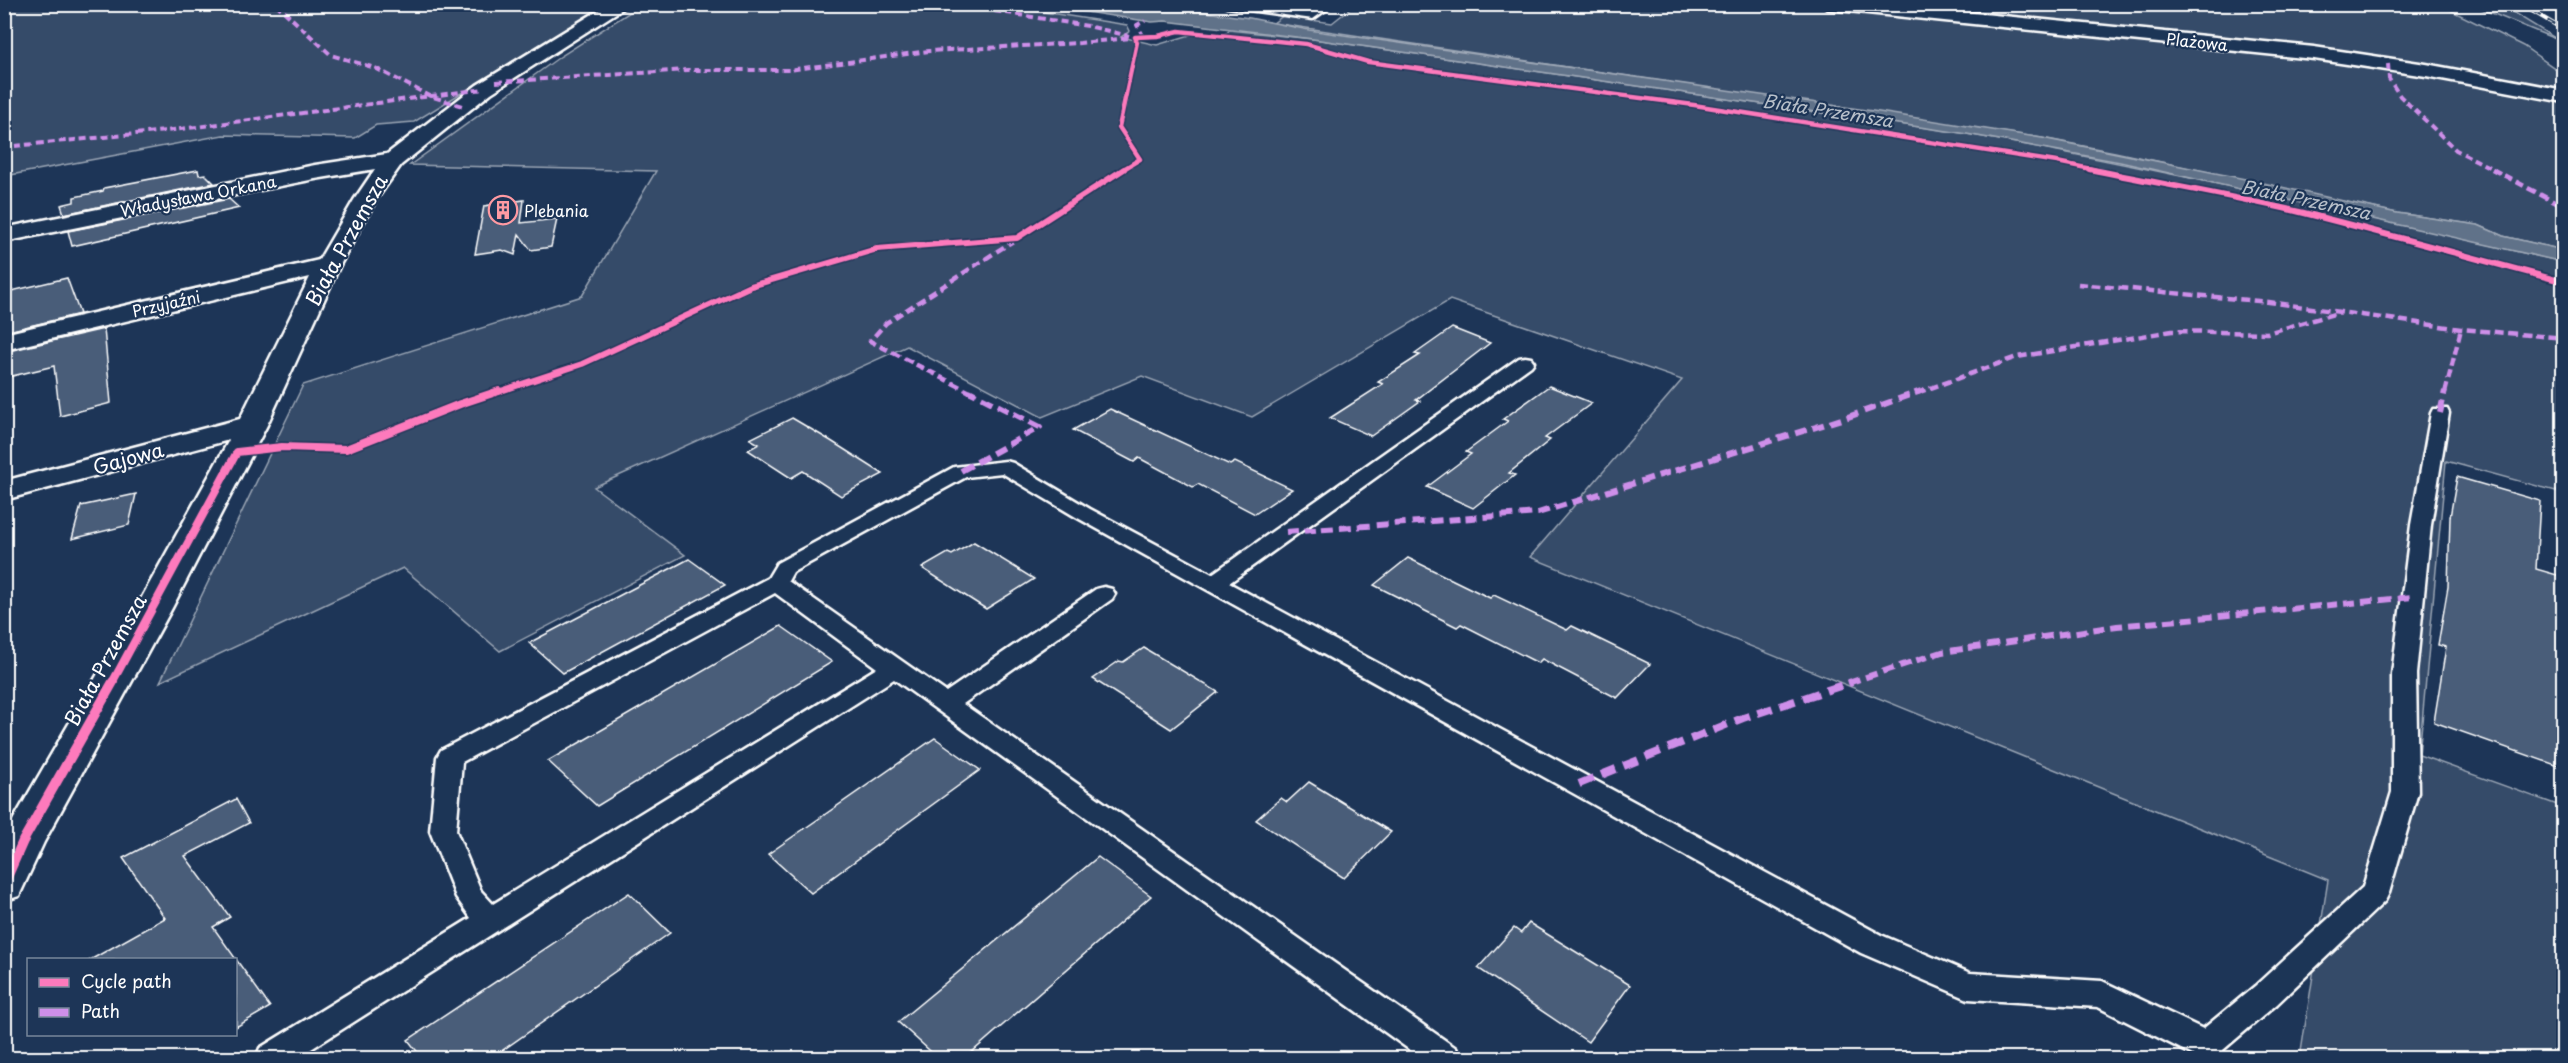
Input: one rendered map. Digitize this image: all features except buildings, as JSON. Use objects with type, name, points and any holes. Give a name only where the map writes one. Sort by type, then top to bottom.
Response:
[{"type":"street","name":"Biała Przemsza","points":[[4,884],[23,841],[154,608],[252,425],[328,265],[365,200],[393,160],[484,89],[622,4]]},
{"type":"street","name":"Plażowa","points":[[1828,4],[2314,53],[2426,70],[2564,96]]},
{"type":"street","name":"Władysława Orkana","points":[[4,235],[315,172],[393,160]]},
{"type":"street","name":"Przyjaźni","points":[[4,342],[328,265]]},
{"type":"street","name":"Gajowa","points":[[4,491],[252,425]]},
{"type":"lane","points":[[1227,4],[1313,16],[1329,4]]},
{"type":"lane","points":[[1213,584],[1525,362]]},
{"type":"lane","points":[[489,920],[470,897],[443,831],[450,757],[776,583],[784,568],[961,471],[1006,467],[1083,513],[1871,944],[1968,986],[2102,994],[2208,1052],[2375,893],[2405,792],[2404,674],[2421,525],[2440,413]]},
{"type":"lane","points":[[776,583],[1445,1059]]},
{"type":"lane","points":[[945,705],[1104,594]]},
{"type":"lane","points":[[271,1059],[489,920],[894,668]]},
{"type":"shaded area","points":[[5,4],[605,5],[414,122],[376,125],[355,138],[223,135],[5,176]]},
{"type":"shaded area","points":[[1356,4],[2440,5],[2523,46],[2563,74],[2563,90],[2553,89],[2563,99],[2563,250],[2503,236],[2478,225],[2397,213],[2042,138],[1273,23],[1283,16],[1332,23]]},
{"type":"shaded area","points":[[641,5],[998,5],[1127,25],[1130,31],[1121,37],[1157,45],[1200,32],[1222,35],[1229,30],[1313,39],[1961,133],[2338,210],[2563,262],[2563,493],[2446,461],[2419,755],[2563,807],[2563,1058],[2300,1058],[2328,880],[1530,557],[1682,380],[1450,300],[1252,417],[1142,376],[1042,417],[907,346],[594,487],[685,555],[500,651],[403,568],[160,682],[303,385],[582,296],[656,171],[410,165],[561,56]]},
{"type":"shaded area","points":[[2472,5],[2501,5],[2558,40]]},
{"type":"water","points":[[1146,4],[2042,138],[2250,180],[2397,213],[2478,225],[2503,236],[2563,250],[2563,262],[2120,162],[1961,133],[1313,39],[1165,21],[1152,22],[1040,5]]},
{"type":"railway","points":[[2520,4],[2564,30]]},
{"type":"marked path","points":[[276,4],[331,55],[375,68],[430,96],[462,106]]},
{"type":"marked path","points":[[951,4],[1088,26],[1129,36]]},
{"type":"marked path","points":[[1144,37],[1137,25],[1145,21]]},
{"type":"marked path","points":[[496,82],[688,70],[789,70],[929,51],[1080,43],[1140,37]]},
{"type":"marked path","points":[[2388,64],[2389,79],[2400,96],[2456,150],[2564,207]]},
{"type":"marked path","points":[[4,147],[166,131],[484,89]]},
{"type":"marked path","points":[[961,471],[1040,427],[870,341],[886,323],[1013,241]]},
{"type":"marked path","points":[[2078,284],[2269,302],[2461,329],[2564,338]]},
{"type":"marked path","points":[[1286,532],[1538,513],[1845,418],[2017,357],[2172,331],[2267,333],[2341,312]]},
{"type":"marked path","points":[[2440,413],[2461,329]]},
{"type":"marked path","points":[[1579,784],[1743,718],[1942,652],[2117,626],[2413,597]]},
{"type":"cycle path","points":[[4,884],[23,841],[154,608],[237,452],[282,447],[346,449],[460,404],[582,364],[751,286],[877,249],[1017,238],[1140,159],[1119,127],[1137,42],[1135,37],[1158,36],[1179,31],[1306,44],[1368,62],[1694,105],[2057,162],[2159,184],[2201,190],[2303,213],[2564,282]]},
{"type":"place","name":"Plebania","points":[[503,210]]}]
